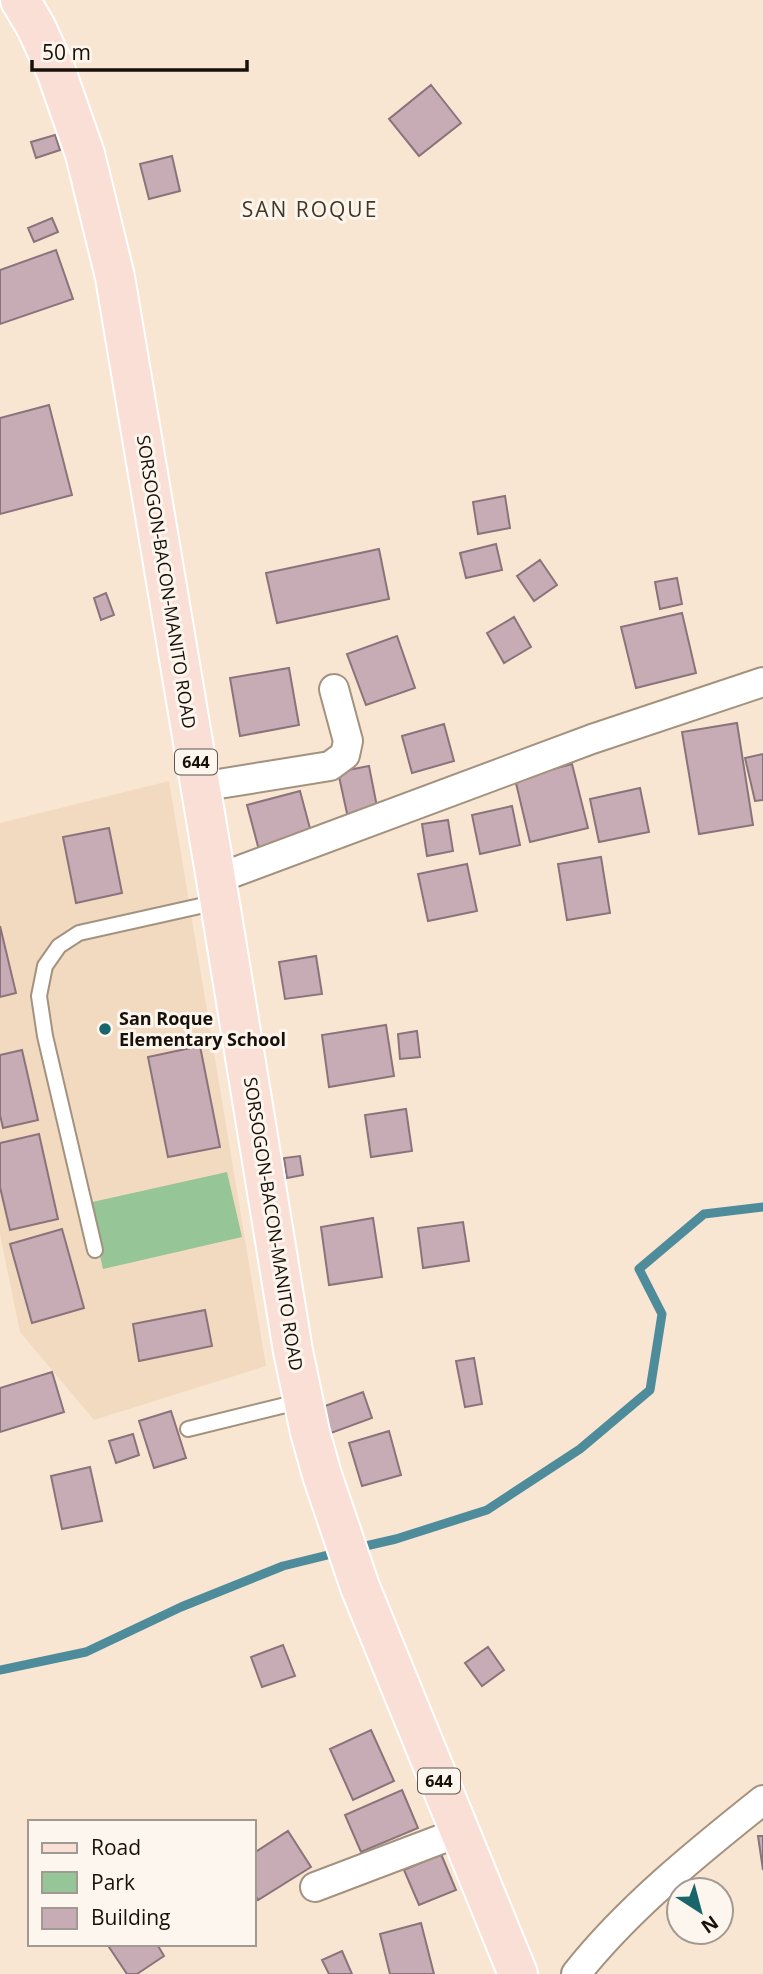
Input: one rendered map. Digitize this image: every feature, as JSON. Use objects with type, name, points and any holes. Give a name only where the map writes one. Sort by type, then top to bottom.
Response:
[{"type":"main road","name":"SORSOGON-BACON-MANITO ROAD","points":[[20,0],[56,71],[81,142],[115,277],[303,1401],[322,1475],[360,1587],[518,1974]]},
{"type":"street","points":[[218,890],[592,739],[763,682]]},
{"type":"street","points":[[200,787],[330,766],[345,755],[348,741],[334,689]]},
{"type":"street","points":[[576,1974],[618,1926],[681,1868],[763,1800]]},
{"type":"street","points":[[315,1887],[460,1832]]},
{"type":"lane","points":[[95,1250],[45,1036],[39,996],[45,965],[59,946],[79,933],[218,890]]},
{"type":"lane","points":[[188,1429],[303,1401]]},
{"type":"shaded area","name":"San Roque Elementary School","points":[[169,781],[266,1366],[94,1420],[20,1332],[0,1235],[0,823]]},
{"type":"green space","points":[[227,1172],[242,1237],[103,1269],[88,1203]]},
{"type":"building","points":[[431,85],[461,123],[419,156],[389,119]]},
{"type":"building","points":[[55,135],[60,150],[36,158],[31,142]]},
{"type":"building","points":[[172,156],[180,191],[149,199],[140,164]]},
{"type":"building","points":[[52,218],[58,232],[34,242],[28,228]]},
{"type":"building","points":[[56,250],[73,299],[0,324],[0,270]]},
{"type":"building","points":[[49,405],[72,495],[0,514],[0,418]]},
{"type":"building","points":[[505,496],[510,528],[478,534],[473,502]]},
{"type":"building","points":[[496,544],[502,570],[466,578],[460,553]]},
{"type":"building","points":[[379,549],[389,599],[277,623],[266,573]]},
{"type":"building","points":[[540,560],[557,585],[534,601],[517,576]]},
{"type":"building","points":[[677,578],[682,604],[660,609],[655,582]]},
{"type":"building","points":[[106,593],[114,615],[101,620],[94,598]]},
{"type":"building","points":[[682,613],[696,673],[636,688],[621,627]]},
{"type":"building","points":[[514,617],[531,647],[504,663],[487,633]]},
{"type":"building","points":[[397,636],[415,688],[366,705],[347,654]]},
{"type":"building","points":[[289,668],[299,725],[240,736],[230,678]]},
{"type":"building","points":[[737,723],[753,825],[699,834],[682,732]]},
{"type":"building","points":[[444,724],[454,761],[412,773],[402,736]]},
{"type":"building","points":[[763,754],[763,800],[755,801],[745,758]]},
{"type":"building","points":[[572,764],[588,828],[530,842],[515,779]]},
{"type":"building","points":[[369,766],[378,812],[348,818],[338,772]]},
{"type":"building","points":[[640,788],[649,832],[599,842],[590,799]]},
{"type":"building","points":[[300,791],[312,836],[259,850],[247,805]]},
{"type":"building","points":[[512,806],[520,845],[480,854],[472,815]]},
{"type":"building","points":[[448,820],[453,851],[427,856],[422,824]]},
{"type":"building","points":[[109,828],[122,893],[76,903],[63,837]]},
{"type":"building","points":[[601,857],[610,913],[567,920],[558,864]]},
{"type":"building","points":[[467,864],[477,911],[428,921],[418,874]]},
{"type":"building","points":[[0,926],[16,993],[0,997]]},
{"type":"building","points":[[316,956],[322,994],[285,999],[279,962]]},
{"type":"building","points":[[386,1025],[394,1076],[329,1087],[322,1035]]},
{"type":"building","points":[[417,1031],[420,1057],[400,1059],[398,1034]]},
{"type":"building","points":[[200,1046],[220,1147],[168,1157],[148,1057]]},
{"type":"building","points":[[22,1050],[38,1120],[3,1128],[0,1115],[0,1055]]},
{"type":"building","points":[[406,1109],[412,1151],[371,1157],[365,1115]]},
{"type":"building","points":[[39,1134],[58,1219],[10,1230],[0,1187],[0,1143]]},
{"type":"building","points":[[300,1156],[303,1175],[287,1178],[284,1158]]},
{"type":"building","points":[[373,1218],[382,1277],[329,1285],[321,1227]]},
{"type":"building","points":[[463,1222],[469,1261],[423,1268],[418,1228]]},
{"type":"building","points":[[62,1229],[84,1308],[32,1323],[10,1244]]},
{"type":"building","points":[[205,1310],[212,1346],[139,1361],[133,1324]]},
{"type":"building","points":[[474,1358],[482,1404],[465,1407],[456,1361]]},
{"type":"building","points":[[52,1372],[64,1412],[0,1432],[0,1388]]},
{"type":"building","points":[[363,1392],[372,1418],[331,1433],[322,1407]]},
{"type":"building","points":[[171,1411],[186,1458],[154,1468],[139,1421]]},
{"type":"building","points":[[389,1431],[401,1475],[362,1486],[349,1443]]},
{"type":"building","points":[[133,1434],[139,1455],[116,1463],[109,1441]]},
{"type":"building","points":[[90,1467],[102,1521],[62,1529],[51,1476]]},
{"type":"building","points":[[283,1645],[295,1676],[262,1687],[251,1657]]},
{"type":"building","points":[[488,1647],[504,1670],[482,1686],[465,1663]]},
{"type":"building","points":[[371,1730],[394,1781],[353,1800],[330,1749]]},
{"type":"building","points":[[402,1790],[418,1828],[361,1852],[345,1815]]},
{"type":"building","points":[[288,1831],[311,1867],[258,1900],[256,1852]]},
{"type":"building","points":[[758,1836],[763,1836],[763,1870]]},
{"type":"building","points":[[441,1854],[456,1890],[419,1905],[404,1870]]},
{"type":"building","points":[[421,1923],[434,1974],[390,1974],[380,1934]]},
{"type":"building","points":[[108,1946],[158,1946],[164,1956],[137,1974],[127,1974]]},
{"type":"building","points":[[342,1951],[352,1974],[329,1974],[322,1960]]},
{"type":"waterway","points":[[357,1548],[396,1539],[487,1510],[580,1449],[650,1390],[662,1314],[639,1269],[704,1214],[763,1207]]},
{"type":"waterway","points":[[0,1670],[86,1652],[181,1607],[283,1566],[340,1552]]},
{"type":"place","name":"San Roque Elementary School","points":[[105,1029]]},
{"type":"district","name":"SAN ROQUE","points":[[310,210]]}]
